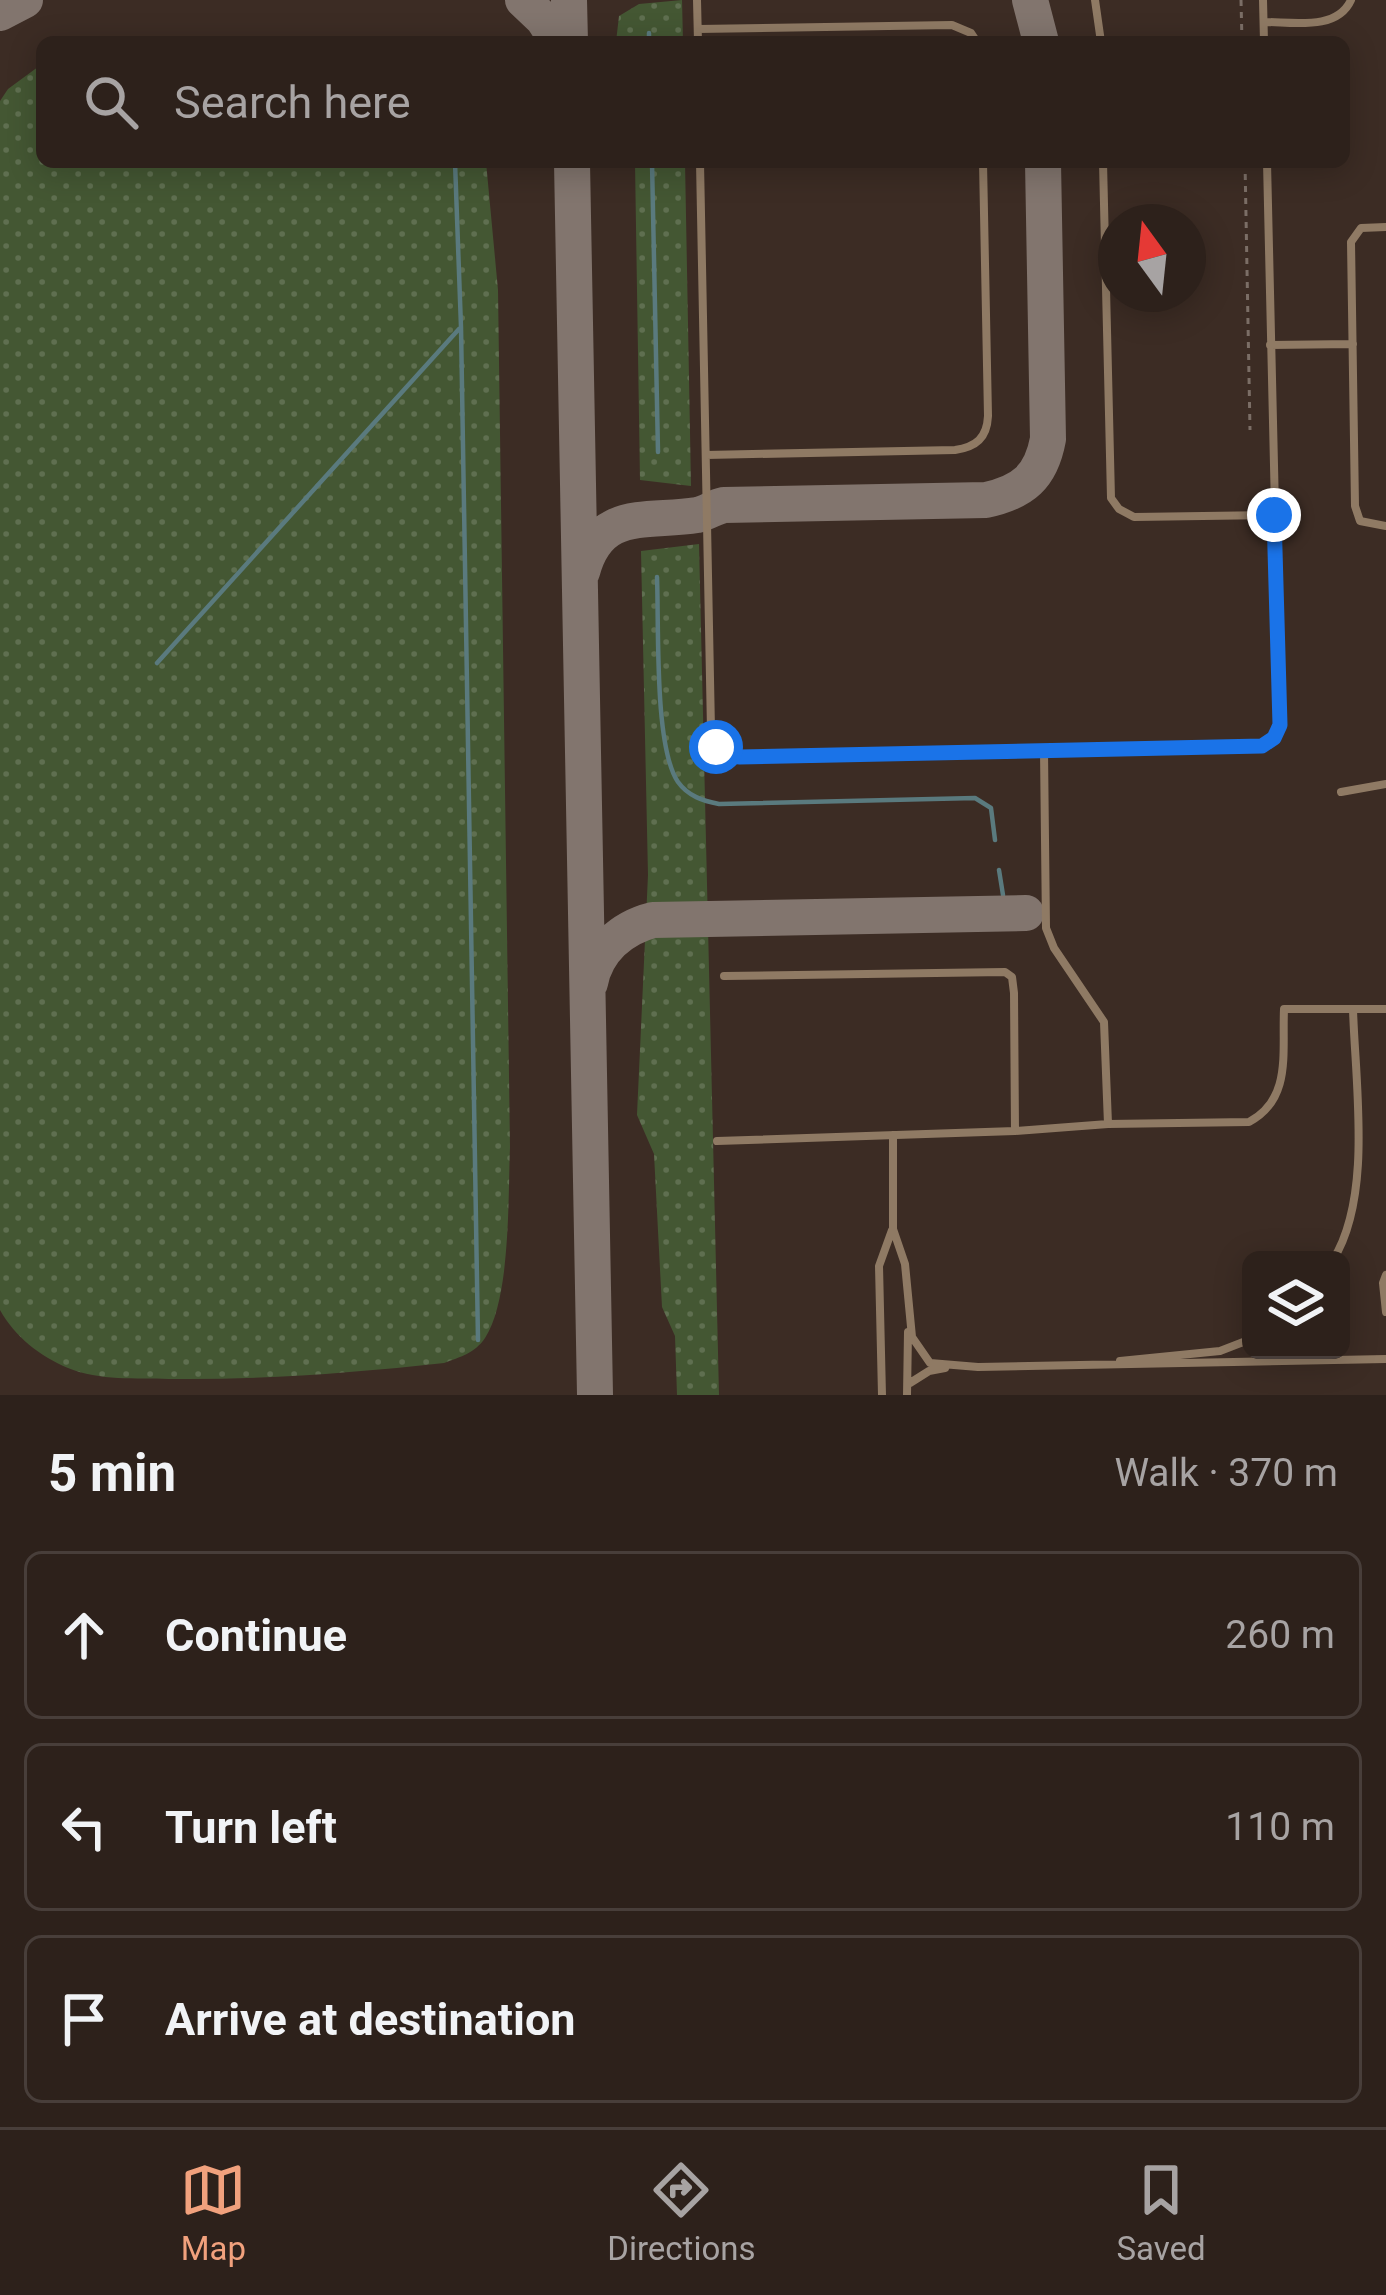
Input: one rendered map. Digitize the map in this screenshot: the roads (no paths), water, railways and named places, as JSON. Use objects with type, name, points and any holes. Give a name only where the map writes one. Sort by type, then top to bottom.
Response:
[{"type":"lane","points":[[697,0],[698,36]]},
{"type":"lane","points":[[1095,0],[1099,36]]},
{"type":"lane","points":[[1263,0],[1264,36]]},
{"type":"lane","points":[[1264,22],[1333,20],[1347,10],[1351,0]]},
{"type":"lane","points":[[698,29],[952,25],[973,36]]},
{"type":"lane","points":[[700,168],[710,730],[722,752],[740,757],[1250,747],[1274,738],[1280,725],[1267,168]]},
{"type":"lane","points":[[706,455],[955,450],[980,440],[988,416],[983,168]]},
{"type":"lane","points":[[1103,168],[1111,498],[1123,513],[1134,517],[1274,515]]},
{"type":"lane","points":[[1386,226],[1361,228],[1352,236],[1355,506],[1360,521],[1386,526]]},
{"type":"lane","points":[[1270,345],[1353,344]]},
{"type":"lane","points":[[1043,751],[1047,933],[1104,1022],[1108,1124]]},
{"type":"lane","points":[[1341,792],[1386,784]]},
{"type":"lane","points":[[724,976],[1005,972],[1012,977],[1014,994],[1015,1130]]},
{"type":"lane","points":[[1337,1251],[1349,1224],[1354,1194],[1353,1009]]},
{"type":"lane","points":[[717,1141],[1249,1122],[1265,1114],[1281,1090],[1284,1010],[1386,1009]]},
{"type":"lane","points":[[893,1135],[893,1229],[905,1264],[906,1392]]},
{"type":"lane","points":[[882,1395],[879,1266],[893,1229]]},
{"type":"lane","points":[[1386,1275],[1382,1283],[1386,1312]]},
{"type":"lane","points":[[907,1312],[919,1351],[930,1363],[949,1367]]},
{"type":"lane","points":[[1101,1365],[1220,1351],[1242,1343]]},
{"type":"lane","points":[[906,1392],[929,1371],[949,1367],[1386,1359]]},
{"type":"waterway","points":[[455,168],[478,1340]]},
{"type":"waterway","points":[[652,168],[658,452]]},
{"type":"waterway","points":[[157,663],[459,329]]},
{"type":"waterway","points":[[657,577],[665,742],[670,765],[686,791],[719,804],[975,798],[991,808],[995,840]]},
{"type":"waterway","points":[[999,870],[1003,895]]}]
